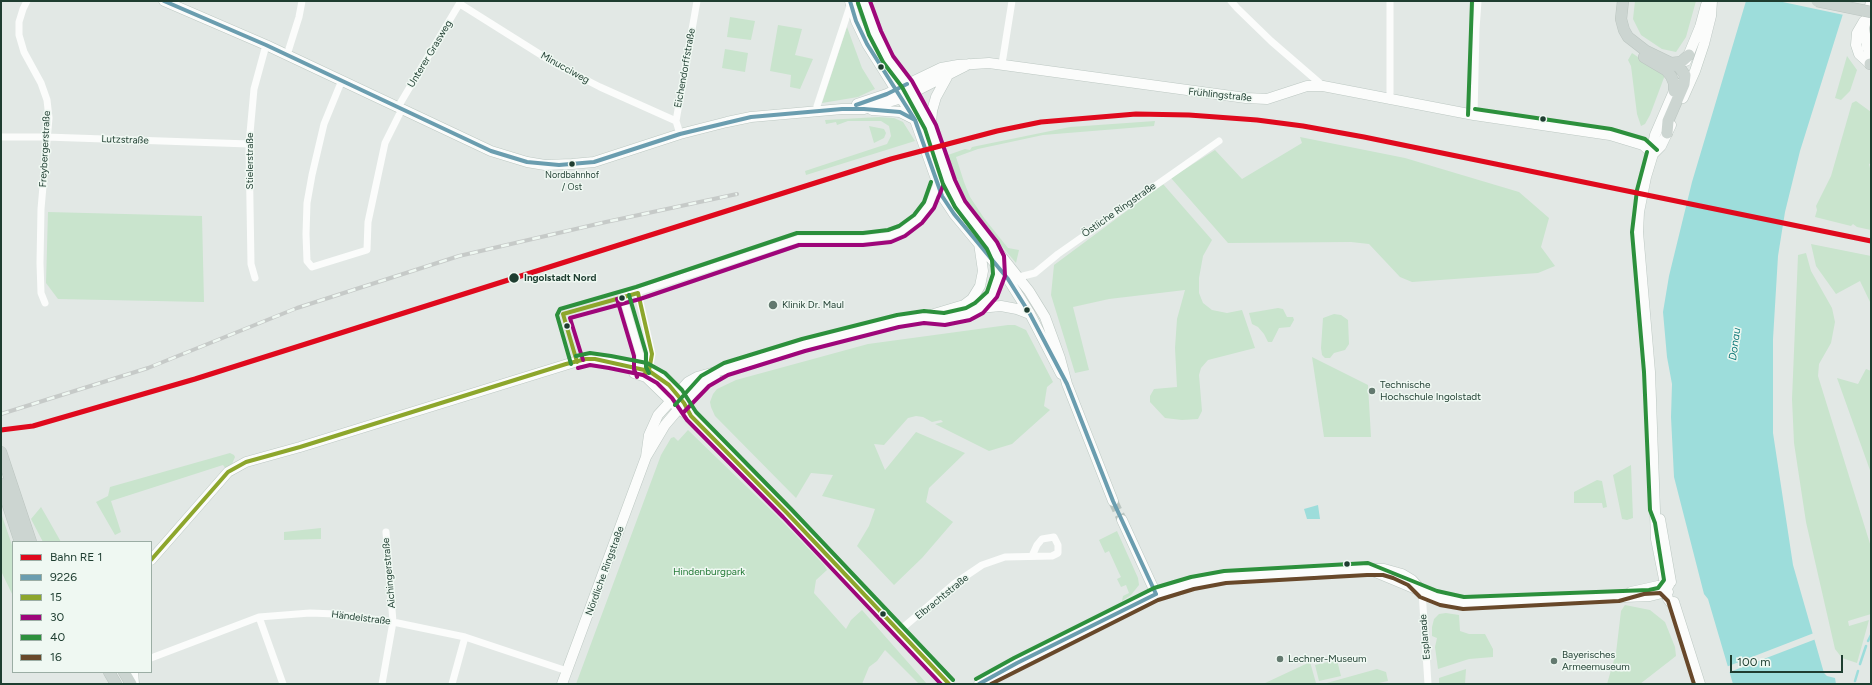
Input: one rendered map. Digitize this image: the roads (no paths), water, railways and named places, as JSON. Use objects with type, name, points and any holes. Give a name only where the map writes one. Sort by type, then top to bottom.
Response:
[{"type":"main road","points":[[1614,1],[1619,30],[1624,39],[1640,55],[1669,73],[1674,83],[1674,91]]},
{"type":"main road","points":[[1623,1],[1621,19],[1628,37],[1646,51],[1672,63],[1682,71],[1686,79],[1668,121],[1667,133]]},
{"type":"main road","points":[[1817,1],[1868,16]]},
{"type":"main road","points":[[1836,1],[1871,8]]},
{"type":"main road","points":[[1672,63],[1681,62],[1689,55]]},
{"type":"main road","points":[[1,452],[18,523],[20,541]]},
{"type":"main road","points":[[1,484],[18,523],[30,541]]},
{"type":"main road","points":[[110,673],[116,684]]},
{"type":"main road","points":[[124,673],[130,684]]},
{"type":"street","name":"Freybergerstraße","points":[[27,1],[19,22],[19,35],[24,52],[48,100],[49,118],[46,137],[40,263],[41,293],[45,303]]},
{"type":"street","points":[[164,1],[266,45],[491,151],[522,161],[545,165],[594,162],[680,134],[751,117],[842,109],[864,109],[900,112],[915,120]]},
{"type":"street","points":[[287,55],[299,17],[302,1]]},
{"type":"street","name":"Eichendorffstraße","points":[[680,134],[676,121],[697,1]]},
{"type":"street","points":[[864,1],[874,33],[888,59],[907,84],[932,127],[949,182],[960,204],[992,246],[1013,278],[1045,317],[1060,358],[1067,384],[1113,501]]},
{"type":"street","points":[[1002,64],[1012,1]]},
{"type":"street","points":[[1231,1],[1271,41],[1323,86]]},
{"type":"street","points":[[1390,1],[1390,100]]},
{"type":"street","points":[[1474,116],[1478,1]]},
{"type":"street","points":[[1668,585],[1661,570],[1656,539],[1650,372],[1638,232],[1643,191],[1653,154],[1652,148],[1655,135],[1700,27],[1707,1]]},
{"type":"street","points":[[1653,154],[1662,146],[1695,71],[1708,30],[1712,1]]},
{"type":"street","name":"Minucciweg","points":[[461,2],[557,65],[600,87],[676,121]]},
{"type":"street","name":"Unterer Grasweg","points":[[342,80],[324,124],[307,203],[306,261],[312,267],[367,250],[368,222],[385,143],[400,108],[461,2]]},
{"type":"street","points":[[851,2],[856,20],[867,44],[921,132],[937,184],[948,207],[999,266],[1013,278],[1067,384]]},
{"type":"street","points":[[817,112],[817,106],[851,2]]},
{"type":"street","points":[[1871,2],[1868,16],[1857,33],[1856,45],[1858,54],[1871,61]]},
{"type":"street","name":"Stielerstraße","points":[[255,278],[251,264],[249,144],[254,89],[266,45]]},
{"type":"street","name":"Frühlingstraße","points":[[899,94],[912,93],[969,64]]},
{"type":"street","name":"Frühlingstraße","points":[[899,94],[907,84],[941,68],[969,64],[1002,64],[1227,97],[1266,99],[1307,86],[1323,86],[1474,116],[1610,135],[1637,143],[1653,154]]},
{"type":"street","points":[[932,127],[932,112],[936,97],[949,75]]},
{"type":"street","points":[[842,109],[899,94]]},
{"type":"street","points":[[864,109],[899,94]]},
{"type":"street","name":"Lutzstraße","points":[[1,137],[46,137],[249,144]]},
{"type":"street","name":"Östliche Ringstraße","points":[[1013,278],[1035,273],[1058,254],[1219,142]]},
{"type":"street","points":[[937,184],[929,205],[918,219],[902,231],[889,236],[863,239],[798,239],[623,297],[644,371],[652,382],[674,397],[949,684]]},
{"type":"street","points":[[674,397],[688,382],[697,377],[803,345],[924,317],[964,304],[972,299],[980,286],[982,271],[979,243]]},
{"type":"street","points":[[924,317],[944,318],[968,314],[979,308],[992,295],[997,281],[999,266],[992,246]]},
{"type":"street","points":[[980,286],[985,283],[1013,278]]},
{"type":"street","points":[[638,293],[652,354],[644,371]]},
{"type":"street","points":[[979,308],[1001,306],[1017,309],[1030,314]]},
{"type":"street","points":[[152,559],[228,472],[246,462],[300,447],[577,362],[644,371]]},
{"type":"street","points":[[681,406],[705,381],[726,369]]},
{"type":"street","name":"Nördliche Ringstraße","points":[[646,457],[649,435],[653,425],[658,415],[674,397]]},
{"type":"street","name":"Nördliche Ringstraße","points":[[562,684],[646,457],[665,425],[681,406]]},
{"type":"street","points":[[1656,510],[1663,532],[1668,585],[1700,684]]},
{"type":"street","points":[[1122,520],[1156,594]]},
{"type":"street","name":"Aichingerstraße","points":[[382,684],[393,622],[386,532]]},
{"type":"street","name":"Elbrachtstraße","points":[[899,631],[954,584],[982,565],[1005,558],[1032,556]]},
{"type":"street","points":[[979,684],[1017,663],[1156,594],[1192,583],[1225,577],[1367,569],[1442,599],[1463,603],[1619,596],[1646,592],[1658,586],[1668,585]]},
{"type":"street","points":[[1646,592],[1661,570]]},
{"type":"street","name":"Esplanade","points":[[1422,590],[1428,684]]},
{"type":"street","points":[[1646,592],[1673,604]]},
{"type":"street","name":"Händelstraße","points":[[152,657],[259,617],[310,613],[336,614],[393,622],[465,637],[567,671]]},
{"type":"street","points":[[259,617],[283,684]]},
{"type":"street","points":[[452,684],[465,637]]},
{"type":"street","points":[[133,673],[134,684]]},
{"type":"water","name":"Donau","points":[[1746,1],[1847,1],[1800,151],[1785,212],[1778,256],[1773,339],[1773,433],[1793,565],[1824,673],[1827,676],[1835,678],[1836,684],[1733,684],[1708,599],[1704,594],[1674,477],[1671,417],[1672,384],[1667,357],[1663,312],[1669,276],[1692,182]]},
{"type":"water","points":[[1318,505],[1320,519],[1307,519],[1304,509]]},
{"type":"waterway","points":[[1868,641],[1871,635]]},
{"type":"waterway","points":[[1860,664],[1866,646]]},
{"type":"waterway","points":[[1855,681],[1858,671]]},
{"type":"tunnel","points":[[1113,501],[1122,520]]},
{"type":"railway","points":[[1,414],[148,368],[297,308],[459,256],[737,194]]},
{"type":"place","name":"Nordbahnhof / Ost","points":[[572,164]]},
{"type":"place","name":"Ingolstadt Nord","points":[[514,278]]},
{"type":"place","name":"Klinik Dr. Maul","points":[[773,305]]},
{"type":"place","name":"Technische Hochschule Ingolstadt","points":[[1372,391]]},
{"type":"place","name":"Lechner-Museum","points":[[1280,659]]},
{"type":"place","name":"Bayerisches Armeemuseum","points":[[1554,661]]},
{"type":"park label","name":"Hindenburgpark","points":[[709,572]]}]
